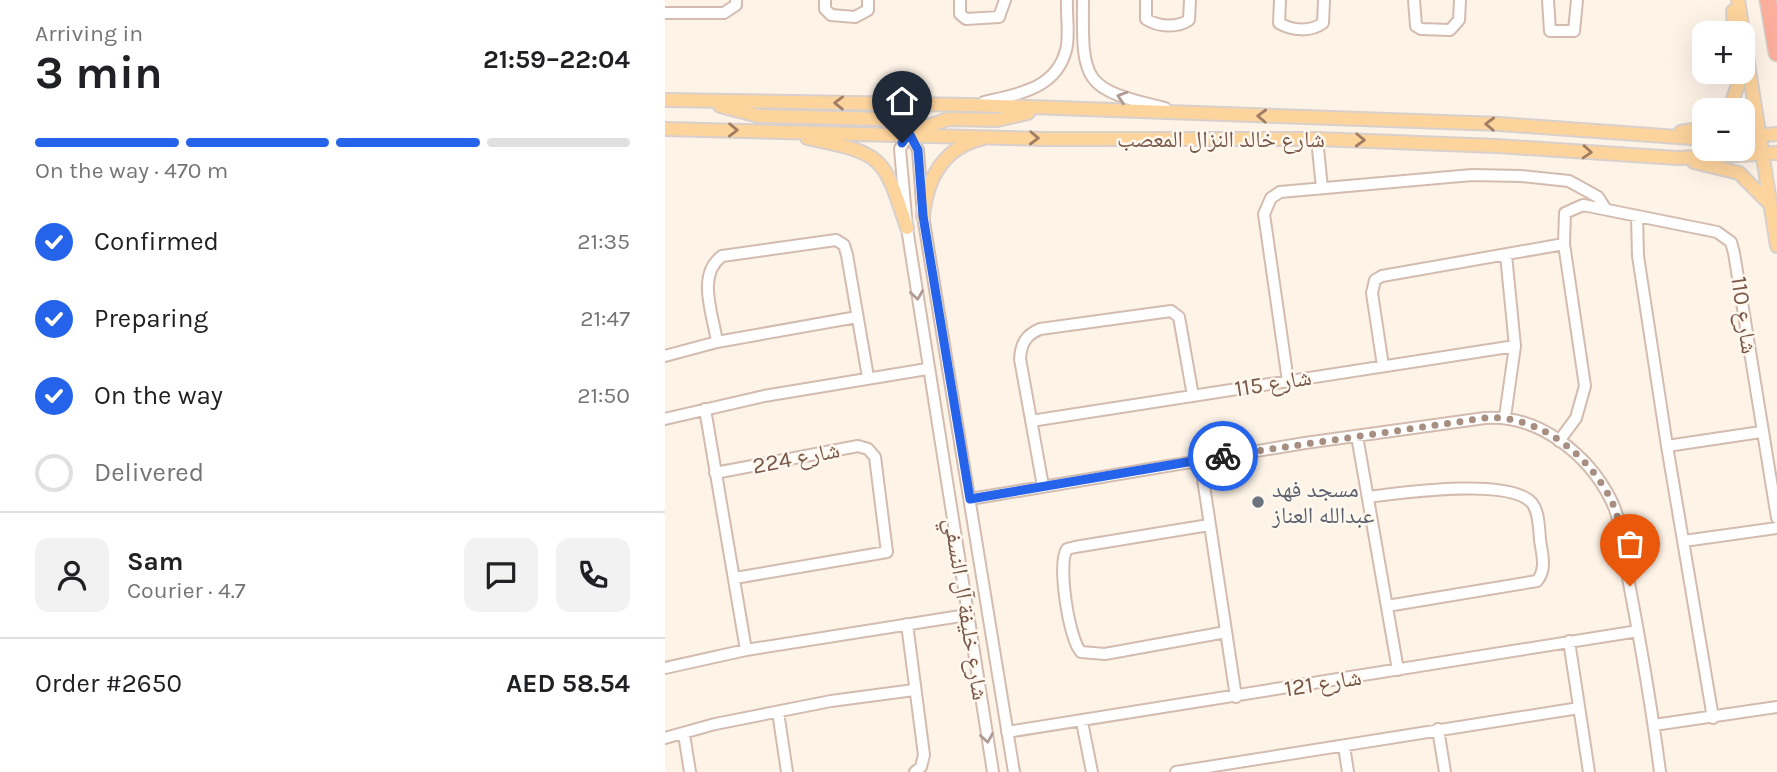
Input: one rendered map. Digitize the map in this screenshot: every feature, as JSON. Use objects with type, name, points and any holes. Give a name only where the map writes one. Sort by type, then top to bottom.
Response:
[{"type":"highway","points":[[1768,0],[1777,54]]},
{"type":"main road","points":[[1733,0],[1734,21]]},
{"type":"main road","points":[[1738,0],[1770,135],[1771,205],[1777,246]]},
{"type":"main road","name":"شارع خالد النزال المعصب","points":[[665,100],[971,106],[1500,124],[1692,138]]},
{"type":"main road","points":[[704,101],[759,116],[883,119],[909,133],[948,119],[997,120],[1049,109]]},
{"type":"main road","name":"شارع خالد النزال المعصب","points":[[665,129],[991,137],[1317,139],[1497,146],[1677,158],[1772,153]]},
{"type":"main road","points":[[1663,135],[1692,130]]},
{"type":"main road","points":[[779,132],[870,155],[884,166],[907,228]]},
{"type":"main road","points":[[923,216],[929,182],[939,165],[954,151],[971,141],[991,137]]},
{"type":"main road","points":[[1677,158],[1739,173],[1771,205]]},
{"type":"street","points":[[665,13],[725,13],[731,10],[736,0]]},
{"type":"street","points":[[825,0],[825,9],[831,15],[855,17],[868,10],[869,0]]},
{"type":"street","points":[[960,0],[960,14],[966,19],[999,17],[1005,0]]},
{"type":"street","points":[[971,106],[1028,92],[1047,81],[1067,48],[1067,0]]},
{"type":"street","points":[[1083,0],[1083,47],[1086,67],[1092,79],[1115,97],[1188,113]]},
{"type":"street","points":[[1146,0],[1146,19],[1154,24],[1181,25],[1189,20],[1190,0]]},
{"type":"street","points":[[1280,0],[1279,23],[1289,29],[1313,29],[1323,23],[1324,0]]},
{"type":"street","points":[[1414,0],[1416,26],[1421,29],[1450,30],[1459,20],[1459,0]]},
{"type":"street","points":[[1548,0],[1548,24],[1550,31],[1554,32],[1574,31],[1577,0]]},
{"type":"street","name":"شارع خليفة آل النسفي","points":[[909,133],[918,150],[923,216],[1013,772]]},
{"type":"street","name":"شارع خليفة آل النسفي","points":[[909,133],[900,149],[907,228],[927,369],[993,772]]},
{"type":"street","points":[[1317,139],[1322,188]]},
{"type":"street","name":"شارع 110","points":[[1288,381],[1263,214],[1271,198],[1280,192],[1472,175],[1521,176],[1569,181],[1598,197],[1605,208]]},
{"type":"street","name":"شارع 110","points":[[1565,244],[1565,213],[1583,205],[1717,232],[1731,242],[1777,518]]},
{"type":"street","points":[[1637,216],[1638,256],[1713,718]]},
{"type":"street","points":[[717,342],[707,281],[713,262],[722,256],[836,240],[844,246],[847,255],[868,377]]},
{"type":"street","points":[[1383,366],[1372,293],[1375,280],[1382,276],[1565,244],[1585,386],[1576,418],[1559,441]]},
{"type":"street","points":[[1505,417],[1515,346],[1506,255]]},
{"type":"street","points":[[1043,486],[1020,348],[1030,334],[1040,329],[1171,311],[1179,317],[1193,396]]},
{"type":"street","points":[[665,356],[717,342],[857,317]]},
{"type":"street","name":"شارع 115","points":[[1031,421],[1515,346]]},
{"type":"street","points":[[665,419],[868,377],[927,369]]},
{"type":"street","points":[[705,409],[746,650]]},
{"type":"street","points":[[970,499],[1200,459],[1357,436],[1505,417],[1532,425],[1582,458],[1612,502],[1638,631],[1660,772]]},
{"type":"street","points":[[1667,446],[1761,432]]},
{"type":"street","points":[[1357,436],[1398,670]]},
{"type":"street","name":"شارع 224","points":[[715,473],[858,446],[868,449],[875,457],[887,552],[735,578]]},
{"type":"street","points":[[1200,459],[1236,697]]},
{"type":"street","points":[[1368,497],[1464,487],[1523,497],[1532,503],[1536,513],[1544,565],[1537,581],[1387,606]]},
{"type":"street","points":[[1209,525],[1067,549],[1061,564],[1073,641],[1081,652],[1105,654],[1226,632]]},
{"type":"street","points":[[1684,541],[1777,528]]},
{"type":"street","points":[[665,668],[746,650],[967,615]]},
{"type":"street","points":[[907,624],[924,755],[921,767],[915,772]]},
{"type":"street","name":"شارع 121","points":[[1007,732],[1638,631]]},
{"type":"street","points":[[1569,641],[1589,772]]},
{"type":"street","points":[[665,738],[715,724],[831,701],[914,690]]},
{"type":"street","points":[[1654,725],[1777,707]]},
{"type":"street","points":[[1176,772],[1248,767],[1438,729],[1579,708]]},
{"type":"street","points":[[778,712],[787,772]]},
{"type":"street","points":[[1082,722],[1092,772]]},
{"type":"street","points":[[1438,729],[1445,772]]},
{"type":"street","points":[[684,734],[690,772]]},
{"type":"street","points":[[1344,746],[1348,772]]},
{"type":"way so far","points":[[1223,456],[1485,418],[1505,417],[1522,421],[1559,441],[1582,458],[1593,472],[1612,502],[1630,586]]},
{"type":"place","name":"مسجد فهد عبدالله العناز","points":[[1258,502]]},
{"type":"route","points":[[902,143],[909,133],[918,150],[923,216],[970,499],[1223,456]]}]
